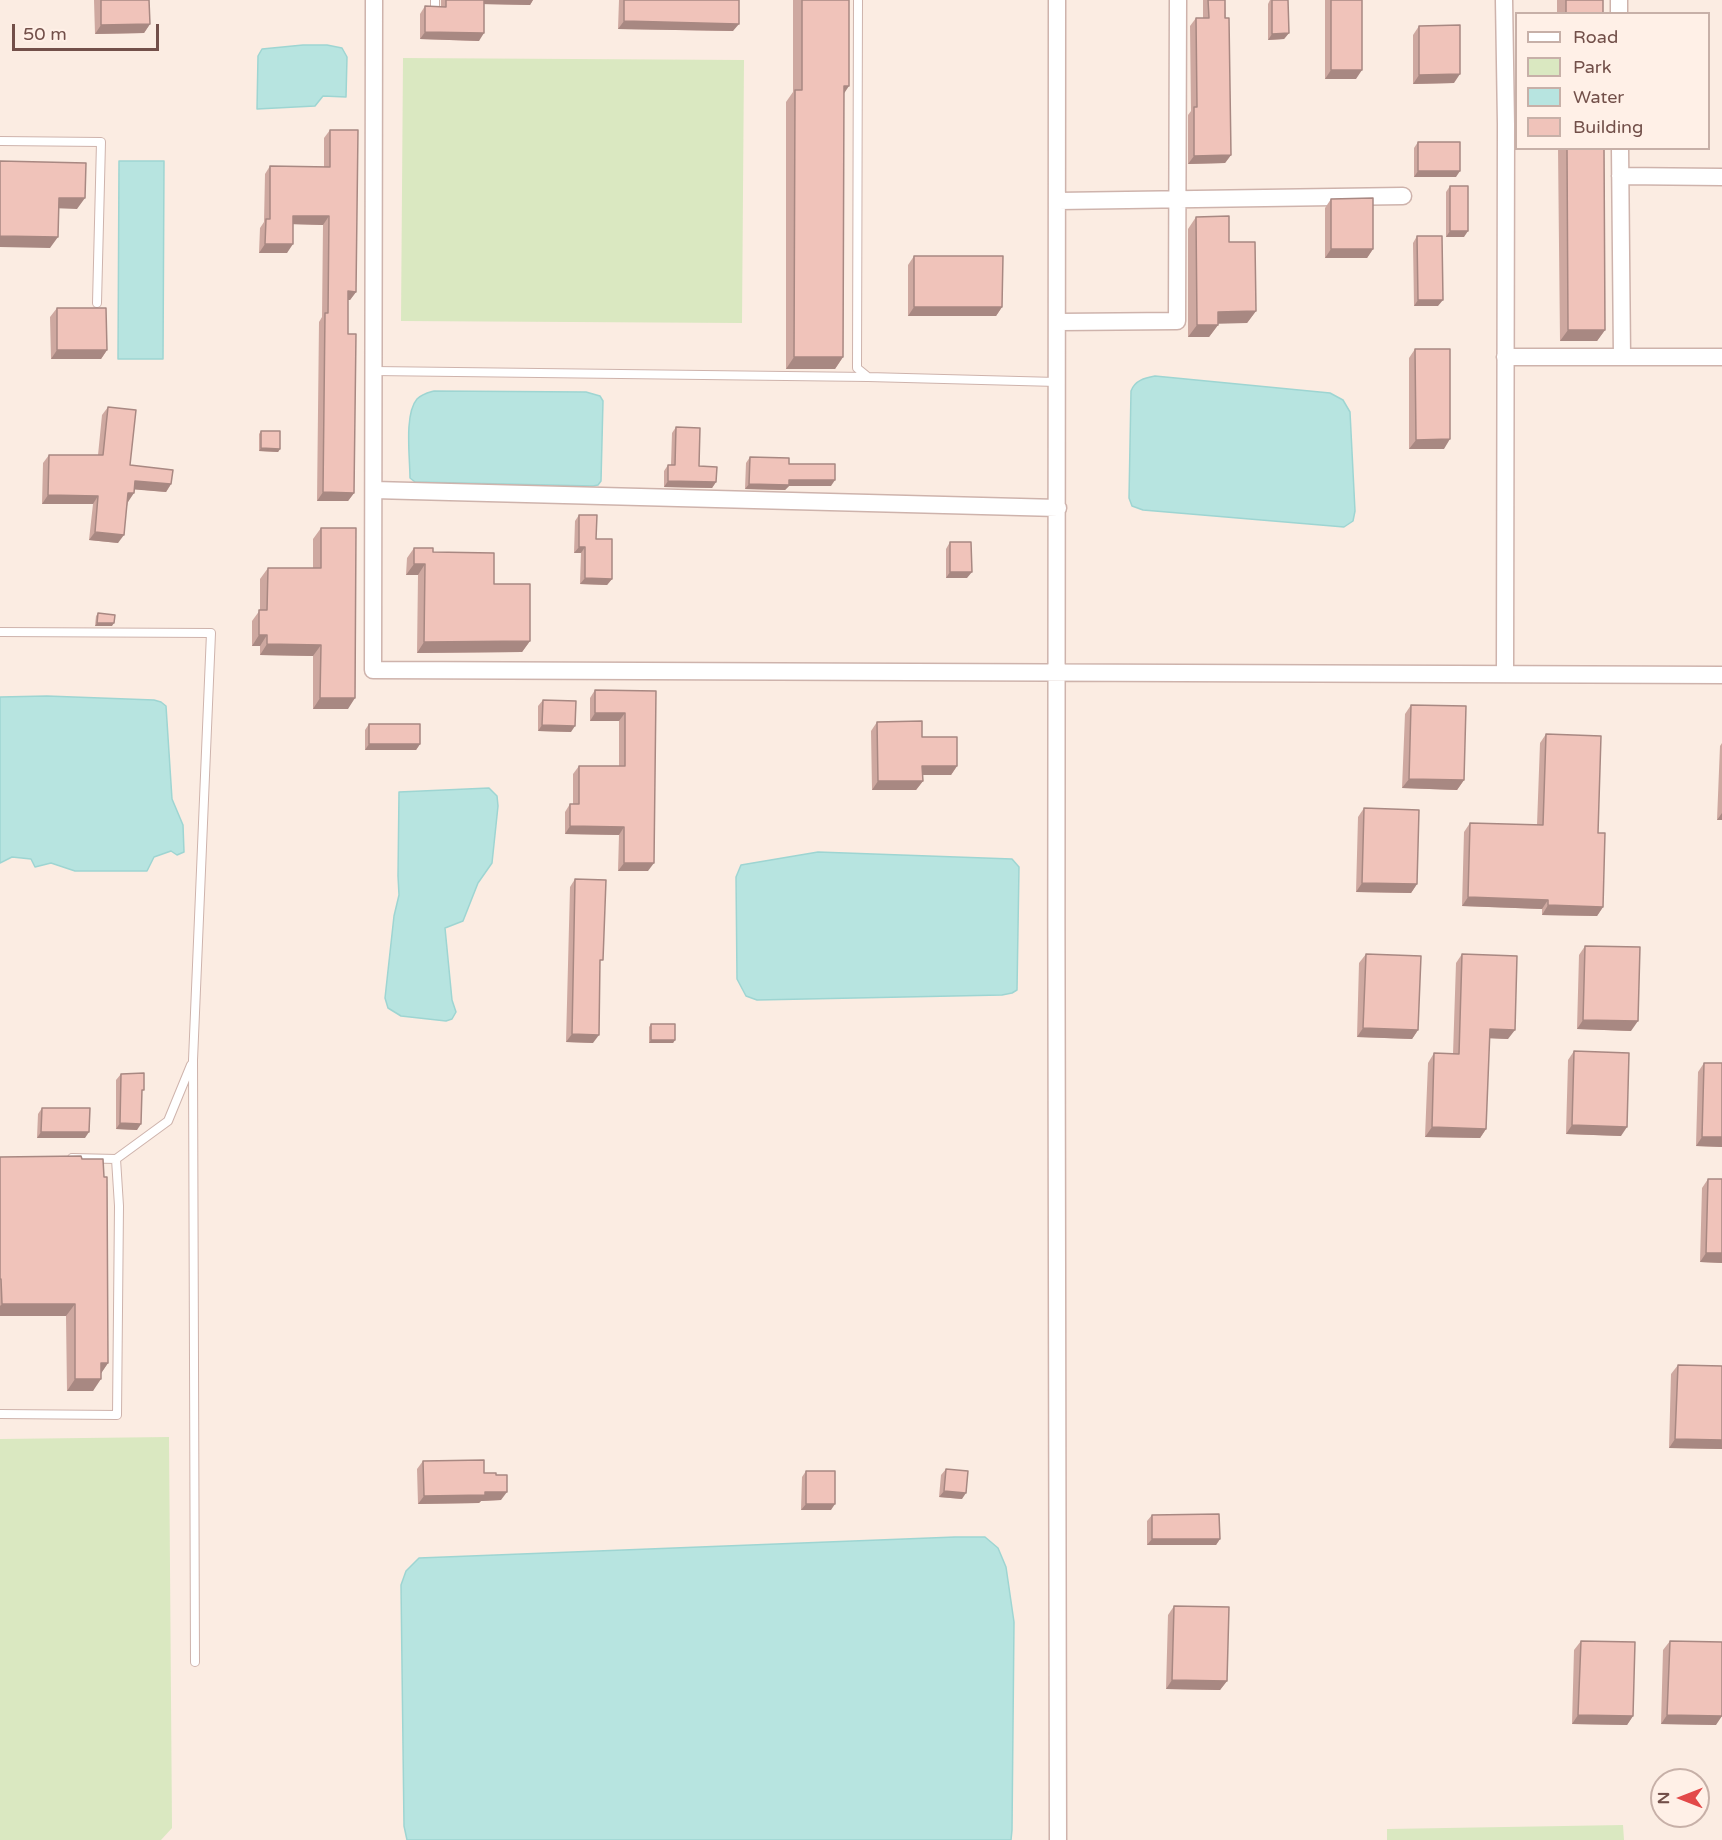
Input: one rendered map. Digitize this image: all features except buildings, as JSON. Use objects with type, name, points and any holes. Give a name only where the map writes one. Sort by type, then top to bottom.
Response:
[{"type":"street","points":[[374,0],[373,670],[1722,675]]},
{"type":"street","points":[[1058,0],[1055,1492],[1058,1840]]},
{"type":"street","points":[[1059,322],[1177,321],[1178,0]]},
{"type":"street","points":[[1504,0],[1511,124],[1505,357],[1505,674]]},
{"type":"street","points":[[1620,150],[1622,357]]},
{"type":"street","points":[[1620,176],[1722,177]]},
{"type":"street","points":[[1058,201],[1403,196]]},
{"type":"street","points":[[1505,357],[1722,357]]},
{"type":"street","points":[[374,490],[1058,508]]},
{"type":"lane","points":[[858,0],[856,360],[857,368],[868,377]]},
{"type":"lane","points":[[0,141],[101,142],[97,303]]},
{"type":"lane","points":[[374,371],[868,377],[1057,382]]},
{"type":"lane","points":[[0,632],[211,633],[193,1060],[195,1662]]},
{"type":"lane","points":[[58,1158],[116,1159],[168,1120],[193,1060]]},
{"type":"lane","points":[[0,1414],[117,1415],[118,1206],[116,1159]]},
{"type":"green space","points":[[403,58],[744,60],[742,323],[401,321]]},
{"type":"green space","points":[[169,1437],[172,1828],[161,1840],[0,1840],[0,1439]]},
{"type":"green space","points":[[1623,1825],[1624,1840],[1387,1840],[1387,1829]]},
{"type":"water","points":[[327,45],[342,48],[347,57],[346,97],[323,96],[315,106],[257,109],[258,56],[262,49]]},
{"type":"water","points":[[119,161],[164,161],[163,359],[118,359]]},
{"type":"water","points":[[1155,376],[1330,393],[1343,400],[1350,412],[1355,511],[1353,521],[1344,527],[1143,510],[1132,506],[1129,498],[1131,391],[1138,382]]},
{"type":"water","points":[[434,391],[586,392],[600,396],[603,401],[601,481],[598,485],[593,486],[415,482],[410,478],[410,415],[417,399]]},
{"type":"water","points":[[47,696],[154,700],[166,706],[172,799],[183,825],[184,852],[177,855],[171,851],[154,857],[147,871],[75,871],[51,863],[35,867],[31,859],[12,857],[0,863],[0,697]]},
{"type":"water","points":[[489,788],[497,796],[498,806],[492,863],[478,883],[463,921],[445,928],[452,1000],[456,1012],[452,1019],[446,1021],[401,1016],[388,1008],[385,998],[394,916],[399,895],[399,792]]},
{"type":"water","points":[[818,852],[1012,859],[1019,867],[1017,990],[1002,995],[757,1000],[746,996],[737,979],[736,877],[741,865]]},
{"type":"water","points":[[985,1537],[998,1548],[1006,1567],[1014,1622],[1011,1840],[407,1840],[404,1826],[401,1585],[406,1571],[419,1558]]}]
